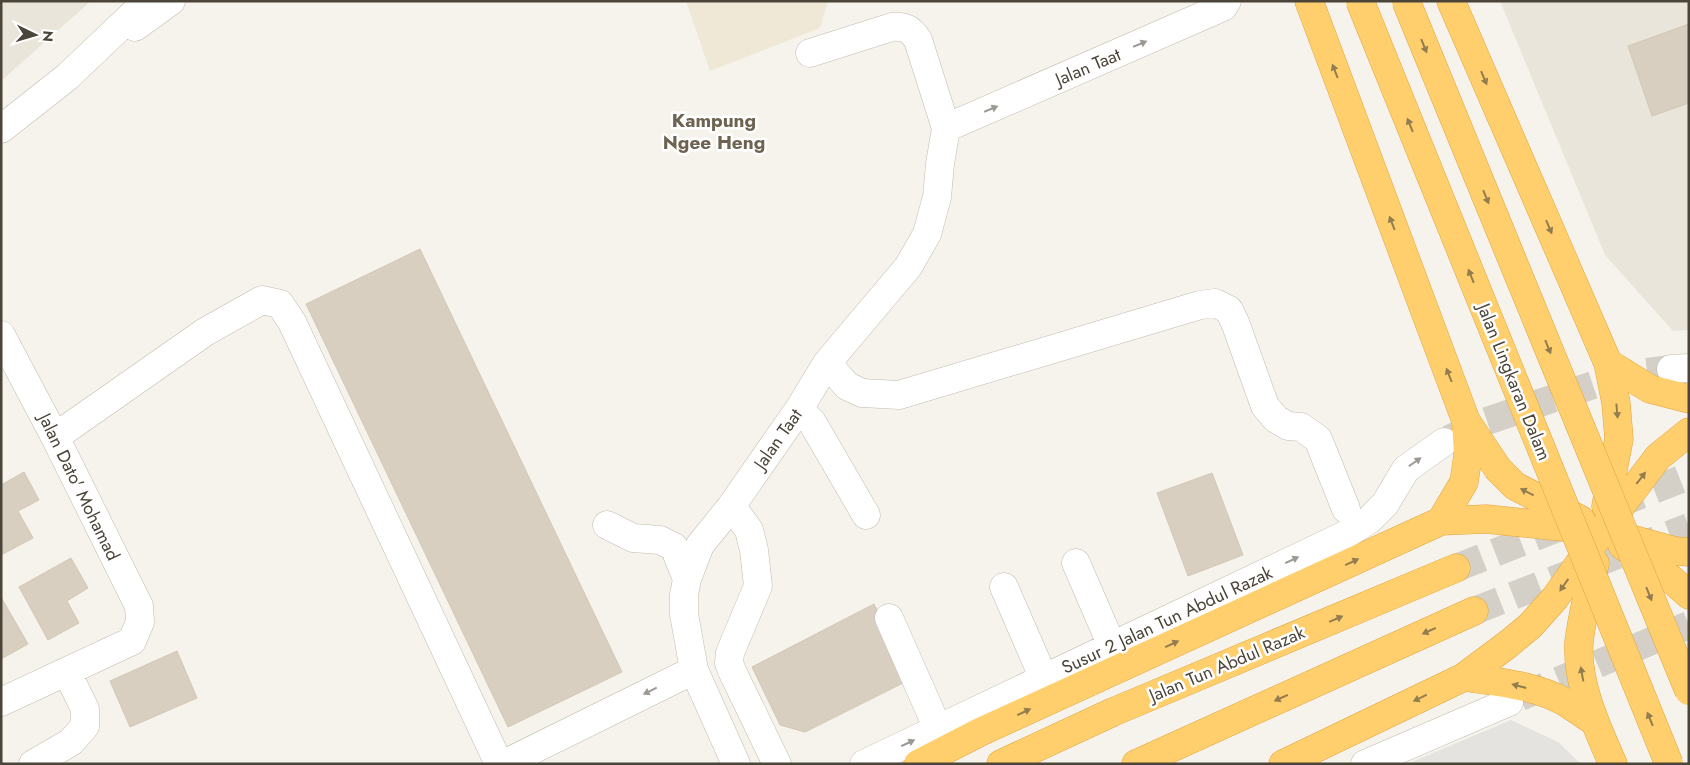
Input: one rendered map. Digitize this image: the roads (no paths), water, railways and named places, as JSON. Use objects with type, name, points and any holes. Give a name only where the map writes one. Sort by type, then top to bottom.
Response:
[{"type":"highway","points":[[1309,1],[1466,421],[1498,470],[1515,486],[1602,531],[1671,579],[1689,596]]},
{"type":"highway","name":"Jalan Lingkaran Dalam","points":[[1360,1],[1668,764]]},
{"type":"highway","points":[[1406,1],[1689,690]]},
{"type":"highway","points":[[1451,1],[1608,363],[1616,403],[1619,439],[1602,531],[1584,610],[1579,644],[1581,672],[1594,721],[1614,764]]},
{"type":"highway","points":[[1608,363],[1650,389],[1689,400]]},
{"type":"highway","points":[[1441,521],[1464,482],[1468,455],[1466,421]]},
{"type":"highway","points":[[1283,764],[1464,677],[1530,626],[1555,598],[1658,456],[1689,432]]},
{"type":"highway","points":[[918,764],[980,732],[1441,521],[1486,519],[1602,531],[1675,551],[1689,552]]},
{"type":"highway","name":"Jalan Tun Abdul Razak","points":[[1001,764],[1113,712],[1456,568]]},
{"type":"highway","points":[[1136,764],[1474,611]]},
{"type":"highway","points":[[1464,677],[1507,683],[1543,692],[1564,701],[1594,721]]},
{"type":"street","points":[[67,77],[147,1]]},
{"type":"street","points":[[1,129],[67,77],[170,1]]},
{"type":"street","name":"Jalan Taat","points":[[946,128],[1168,32],[1223,7],[1227,1]]},
{"type":"street","points":[[1463,29],[1469,1]]},
{"type":"street","name":"Jalan Taat","points":[[736,764],[694,670],[684,614],[684,595],[687,579],[700,545],[730,508],[799,409],[826,363],[908,267],[927,234],[937,198],[946,128],[918,40],[908,28],[892,27],[810,53]]},
{"type":"street","points":[[55,437],[205,332],[262,300],[280,304],[292,322],[499,764]]},
{"type":"street","points":[[826,363],[847,386],[862,393],[899,395],[1200,305],[1215,304],[1229,310],[1265,406],[1282,423],[1288,426],[1301,427],[1318,439],[1346,509]]},
{"type":"street","name":"Jalan Dato' Mohamad","points":[[1,336],[55,437],[139,606],[140,622],[132,641],[67,672]]},
{"type":"street","points":[[799,409],[812,422],[866,515]]},
{"type":"street","name":"Susur 2 Jalan Tun Abdul Razak","points":[[864,764],[1344,536],[1368,520],[1385,504],[1406,468],[1444,442]]},
{"type":"street","points":[[730,508],[749,530],[754,550],[758,586],[730,653],[730,663],[732,672],[778,764]]},
{"type":"street","points":[[607,525],[633,538],[660,540],[674,547],[687,579]]},
{"type":"street","points":[[1076,563],[1112,646]]},
{"type":"street","points":[[1004,587],[1044,679]]},
{"type":"street","points":[[889,618],[938,729]]},
{"type":"street","points":[[504,764],[694,670]]},
{"type":"street","points":[[1,702],[67,672],[85,709],[85,726],[71,742],[33,764]]},
{"type":"street","points":[[1365,764],[1509,702]]},
{"type":"tunnel","points":[[1449,439],[1484,422],[1622,375],[1671,369]]},
{"type":"tunnel","points":[[1615,505],[1689,476]]},
{"type":"tunnel","points":[[1456,568],[1568,524]]},
{"type":"tunnel","points":[[1474,611],[1689,527]]},
{"type":"tunnel","points":[[1520,697],[1689,625]]},
{"type":"district","name":"Kampung Ngee Heng","points":[[714,131]]}]
